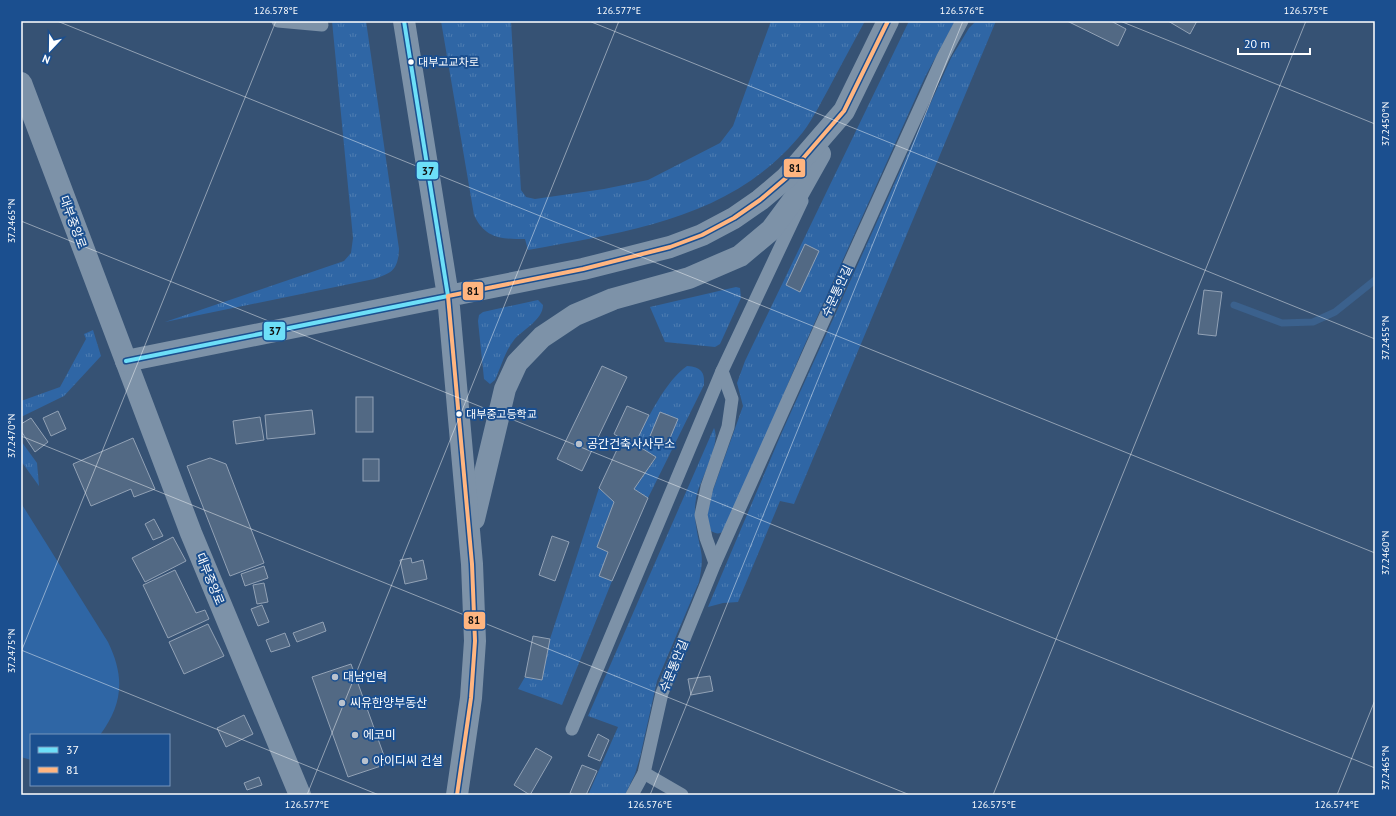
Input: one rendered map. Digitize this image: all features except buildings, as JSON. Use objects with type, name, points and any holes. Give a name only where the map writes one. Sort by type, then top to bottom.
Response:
[{"type":"street","points":[[404,21],[448,296],[470,537],[475,641],[471,698],[457,795]]},
{"type":"street","points":[[470,537],[505,389],[517,364],[542,337],[575,315],[613,299],[688,278],[740,256],[771,230],[797,195],[844,111],[888,21]]},
{"type":"street","name":"대부중앙로","points":[[21,83],[191,533],[300,795]]},
{"type":"street","points":[[126,361],[583,269],[670,248],[702,235],[760,200],[786,178],[844,111]]},
{"type":"lane","points":[[278,21],[322,25]]},
{"type":"lane","name":"수문통안길","points":[[632,795],[644,773],[662,693],[715,563],[940,64],[962,21]]},
{"type":"lane","points":[[572,729],[722,371],[844,111]]},
{"type":"lane","points":[[715,563],[706,538],[701,515],[707,487],[728,427],[732,399],[722,371]]},
{"type":"lane","points":[[644,773],[682,795]]},
{"type":"green space","points":[[332,21],[366,21],[399,249],[397,262],[393,270],[374,279],[165,322],[344,261],[351,253],[353,238]]},
{"type":"green space","points":[[441,21],[511,21],[521,190],[526,197],[535,199],[604,189],[648,180],[720,143],[733,126],[771,21],[865,21],[817,110],[803,132],[775,161],[745,184],[712,203],[641,227],[604,236],[528,250],[525,239],[509,239],[495,236],[483,229],[474,215]]},
{"type":"green space","points":[[909,21],[955,21],[925,77],[801,353],[727,528],[723,532],[713,532],[711,531],[707,516],[712,493],[743,406],[737,383],[745,361]]},
{"type":"green space","points":[[976,21],[996,21],[794,504],[780,501],[738,602],[723,603],[708,607],[782,432],[951,58],[969,28]]},
{"type":"green space","points":[[736,287],[740,288],[741,298],[720,344],[715,347],[665,342],[650,307]]},
{"type":"green space","points":[[538,300],[543,305],[540,315],[511,344],[495,380],[490,384],[484,379],[478,321],[479,315],[483,312]]},
{"type":"green space","points":[[93,330],[101,356],[64,396],[21,417],[21,401],[60,387],[86,339],[84,334]]},
{"type":"green space","points":[[687,366],[699,369],[701,371],[704,377],[704,385],[648,498],[634,489],[656,458],[635,444],[664,391],[679,372]]},
{"type":"green space","points":[[714,428],[715,442],[713,451],[697,494],[695,509],[702,559],[699,582],[657,681],[635,774],[625,795],[588,795],[618,727],[588,716]]},
{"type":"green space","points":[[21,441],[37,463],[39,486],[21,461]]},
{"type":"green space","points":[[599,488],[614,502],[597,547],[608,552],[599,576],[612,581],[562,705],[518,689],[525,677],[542,680],[550,639]]},
{"type":"green space","points":[[21,503],[108,642],[117,667],[119,690],[113,712],[108,724],[101,734],[30,734],[30,760],[21,757]]},
{"type":"waterway","points":[[1234,305],[1282,323],[1313,322],[1335,312],[1375,280]]},
{"type":"transit line","name":"37","points":[[126,361],[448,296],[404,21]]},
{"type":"transit line","name":"81","points":[[457,795],[471,698],[475,641],[472,564],[448,296],[583,269],[670,247],[702,235],[734,218],[760,200],[786,178],[844,111],[888,21]]},
{"type":"place","name":"대부고교차로","points":[[411,62]]},
{"type":"place","name":"대부중고등학교","points":[[459,414]]},
{"type":"place","name":"공간건축사사무소","points":[[579,444]]},
{"type":"place","name":"대남인력","points":[[335,677]]},
{"type":"place","name":"씨유한양부동산","points":[[342,703]]},
{"type":"place","name":"에코미","points":[[355,735]]},
{"type":"place","name":"아이디씨 건설","points":[[365,761]]}]
